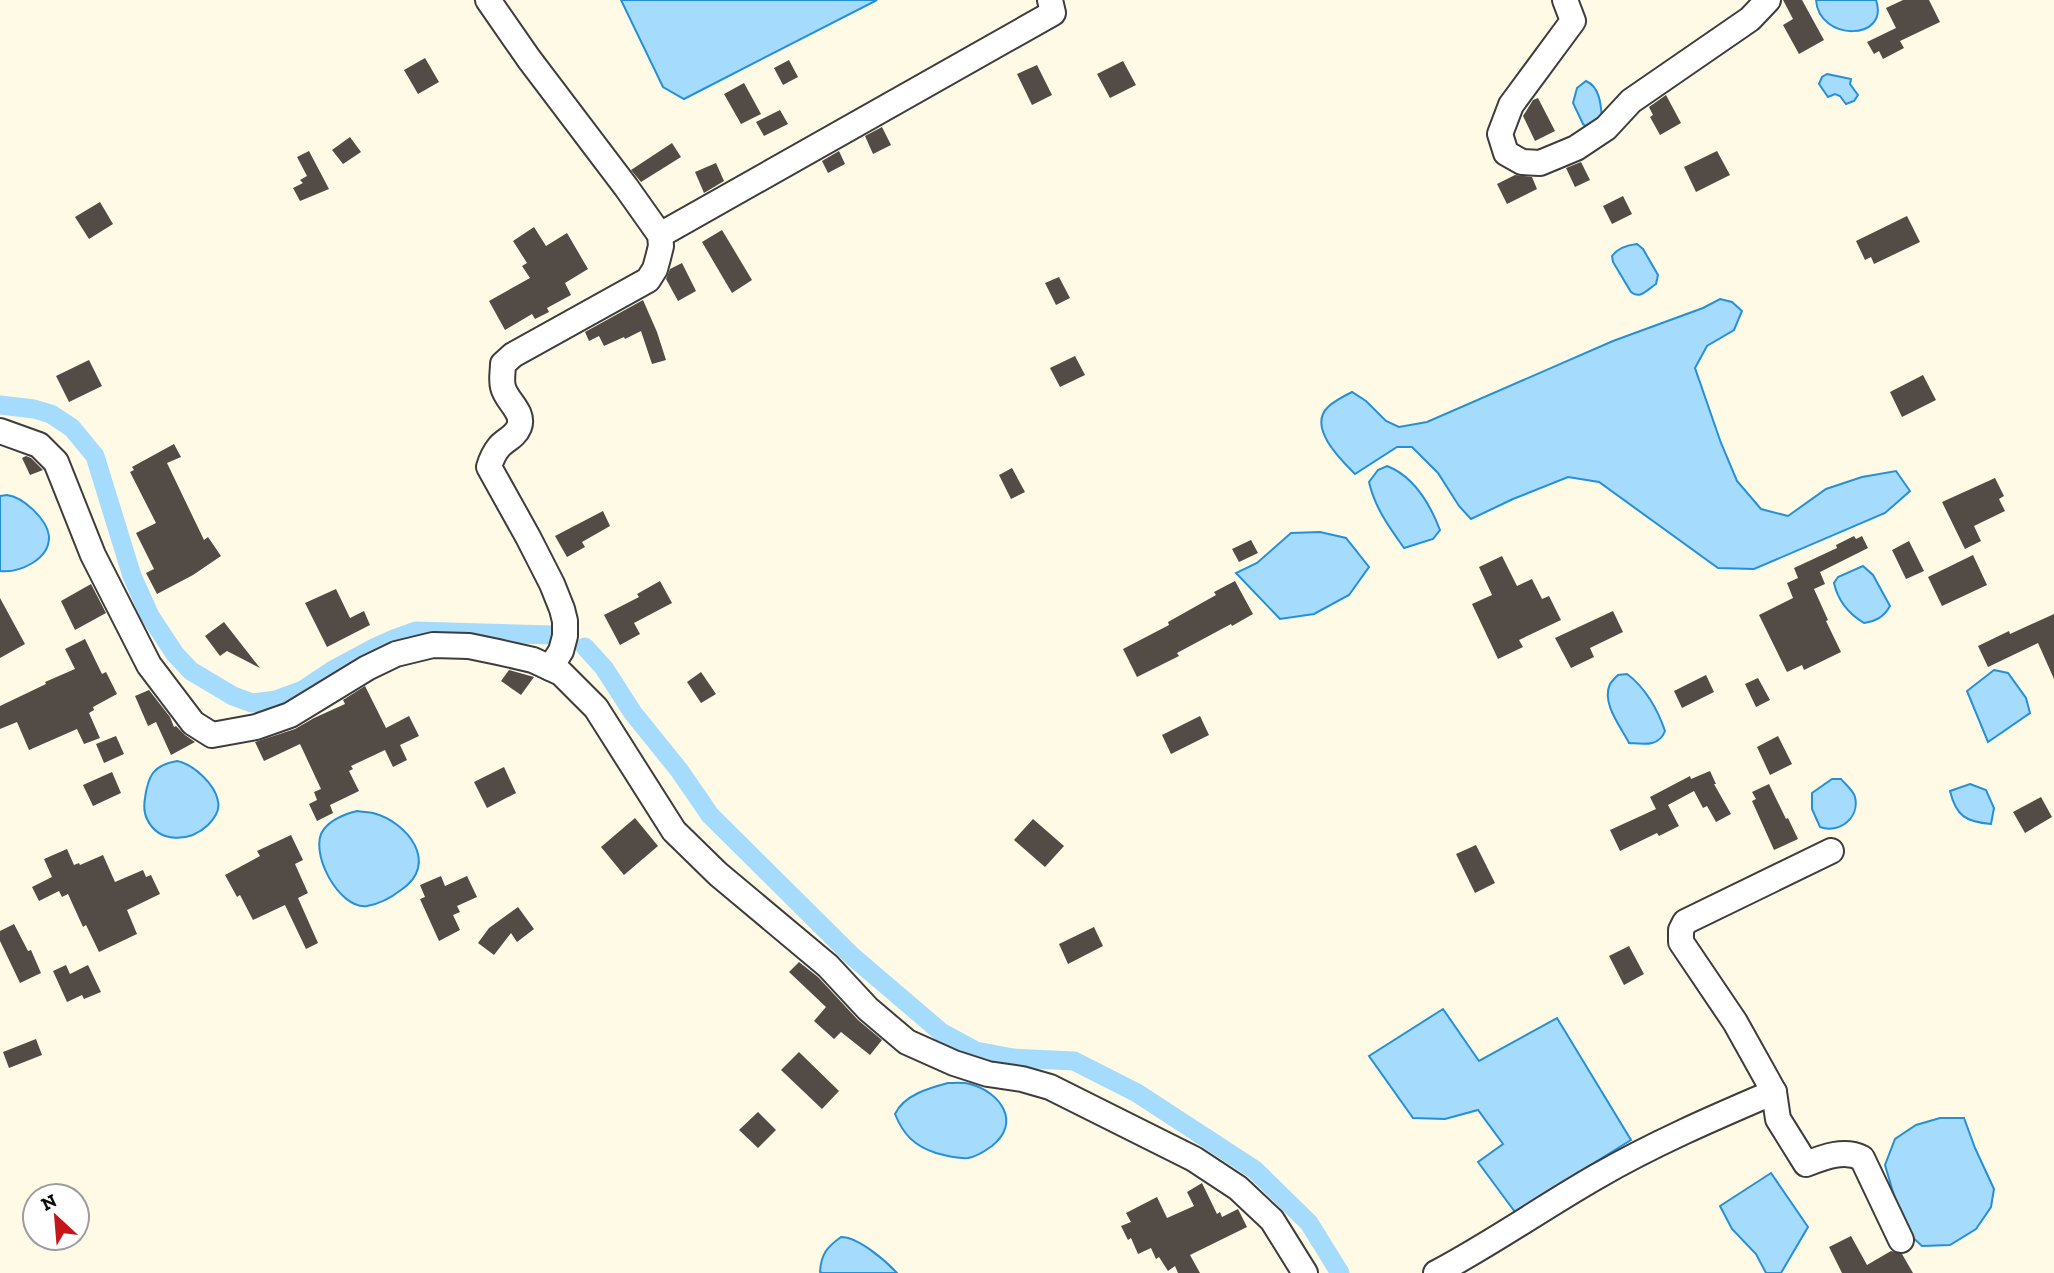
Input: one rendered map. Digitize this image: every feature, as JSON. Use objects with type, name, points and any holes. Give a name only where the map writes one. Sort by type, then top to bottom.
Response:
[{"type":"street","points":[[488,0],[528,59],[660,235],[658,258],[648,280],[513,355],[503,364],[503,387],[520,416],[520,421],[513,436],[500,446],[492,457],[489,467],[537,554],[562,609],[565,636],[561,651],[550,668]]},
{"type":"street","points":[[660,235],[1053,13],[1050,0]]},
{"type":"street","points":[[1565,0],[1573,21],[1511,106],[1500,134],[1506,153],[1522,162],[1541,163],[1576,148],[1606,128],[1631,101],[1750,19],[1768,0]]},
{"type":"street","points":[[0,431],[39,445],[56,462],[93,555],[149,664],[193,723],[212,735],[256,727],[290,715],[367,668],[396,654],[433,645],[469,646],[498,652],[533,660],[561,673],[596,708],[674,831],[718,874],[828,966],[868,1009],[907,1042],[954,1063],[1050,1087],[1194,1159],[1238,1188],[1272,1220],[1305,1273]]},
{"type":"street","points":[[1831,851],[1685,922],[1681,930],[1681,942],[1735,1022],[1774,1092],[1778,1119],[1806,1164],[1837,1154],[1854,1154],[1862,1158],[1901,1240]]},
{"type":"street","points":[[1436,1273],[1473,1254],[1595,1177],[1662,1141],[1774,1092]]},
{"type":"water","points":[[621,0],[877,0],[684,99],[663,87]]},
{"type":"water","points":[[1816,0],[1876,0],[1878,13],[1873,23],[1864,29],[1840,29],[1820,14]]},
{"type":"water","points":[[1827,74],[1851,79],[1850,84],[1858,95],[1854,101],[1846,104],[1835,94],[1828,97],[1819,84]]},
{"type":"water","points":[[1586,81],[1597,92],[1601,108],[1602,119],[1591,130],[1583,124],[1573,103],[1577,88]]},
{"type":"water","points":[[1637,244],[1643,249],[1658,275],[1656,284],[1638,295],[1631,292],[1612,256],[1623,247]]},
{"type":"water","points":[[1720,299],[1732,302],[1742,311],[1734,330],[1707,346],[1695,368],[1737,481],[1761,509],[1788,516],[1826,489],[1862,477],[1896,471],[1910,491],[1885,513],[1754,569],[1718,568],[1599,482],[1568,477],[1471,519],[1459,506],[1438,473],[1412,447],[1397,447],[1355,474],[1328,443],[1321,424],[1328,407],[1352,392],[1366,401],[1386,421],[1399,427],[1427,422],[1613,341],[1703,308]]},
{"type":"water","points":[[1387,466],[1413,484],[1426,501],[1440,530],[1433,539],[1404,548],[1388,525],[1369,482],[1378,470]]},
{"type":"water","points":[[7,495],[20,500],[33,510],[44,523],[49,536],[44,552],[32,563],[16,570],[0,571],[0,496]]},
{"type":"water","points":[[1320,532],[1346,538],[1369,567],[1349,595],[1314,614],[1280,619],[1236,573],[1257,563],[1291,533]]},
{"type":"water","points":[[1863,566],[1873,575],[1890,606],[1879,618],[1864,623],[1845,606],[1834,583],[1838,577]]},
{"type":"water","points":[[1994,670],[2008,673],[2026,698],[2030,713],[1988,742],[1967,691]]},
{"type":"water","points":[[1627,674],[1645,692],[1662,723],[1665,731],[1655,742],[1629,743],[1613,715],[1608,699],[1610,684],[1618,675]]},
{"type":"water","points":[[177,761],[190,766],[202,776],[213,788],[218,804],[214,817],[201,831],[175,838],[159,833],[152,827],[144,806],[148,783],[153,773],[162,765]]},
{"type":"water","points":[[1832,779],[1841,779],[1849,787],[1854,794],[1856,805],[1851,818],[1841,826],[1827,829],[1820,827],[1812,809],[1812,793]]},
{"type":"water","points":[[1970,784],[1986,790],[1994,808],[1991,824],[1975,822],[1963,816],[1955,806],[1950,791]]},
{"type":"water","points":[[357,811],[373,813],[398,825],[408,834],[419,857],[418,868],[412,880],[389,898],[367,906],[356,905],[337,889],[323,864],[320,850],[320,839],[327,825],[339,817]]},
{"type":"water","points":[[1443,1009],[1479,1061],[1557,1018],[1631,1140],[1515,1212],[1478,1162],[1503,1144],[1478,1110],[1445,1119],[1413,1118],[1369,1056]]},
{"type":"water","points":[[948,1083],[967,1083],[981,1088],[1004,1109],[1006,1118],[1001,1137],[992,1146],[974,1156],[952,1157],[921,1147],[902,1128],[895,1114],[911,1097]]},
{"type":"water","points":[[1940,1118],[1964,1118],[1994,1189],[1991,1207],[1976,1229],[1950,1245],[1922,1246],[1910,1235],[1898,1209],[1885,1165],[1895,1139],[1916,1125]]},
{"type":"water","points":[[1771,1173],[1808,1227],[1781,1273],[1766,1273],[1756,1254],[1732,1229],[1720,1206]]},
{"type":"water","points":[[841,1237],[863,1245],[897,1273],[820,1272],[826,1252]]},
{"type":"building","points":[[1783,0],[1802,0],[1824,40],[1799,54],[1783,25],[1793,19]]},
{"type":"building","points":[[1903,0],[1929,0],[1940,22],[1900,41],[1904,48],[1883,59],[1879,51],[1874,54],[1867,42],[1896,28],[1886,8]]},
{"type":"building","points":[[425,58],[439,82],[418,94],[404,70]]},
{"type":"building","points":[[789,60],[798,77],[783,85],[774,68]]},
{"type":"building","points":[[1123,61],[1136,85],[1110,98],[1097,74]]},
{"type":"building","points":[[1037,65],[1052,95],[1032,105],[1017,74]]},
{"type":"building","points":[[744,83],[761,114],[741,124],[724,94]]},
{"type":"building","points":[[1666,95],[1681,123],[1660,135],[1650,117],[1653,115],[1649,107]]},
{"type":"building","points":[[1538,98],[1555,131],[1535,141],[1523,116],[1533,100]]},
{"type":"building","points":[[780,110],[788,124],[764,136],[756,122]]},
{"type":"building","points":[[882,127],[891,145],[873,154],[865,136]]},
{"type":"building","points":[[350,137],[361,152],[343,164],[332,150]]},
{"type":"building","points":[[672,143],[681,157],[641,182],[631,170]]},
{"type":"building","points":[[309,151],[329,189],[300,201],[293,188],[303,183],[300,180],[307,176],[297,157]]},
{"type":"building","points":[[839,151],[845,164],[828,173],[822,161]]},
{"type":"building","points":[[1717,151],[1730,175],[1696,192],[1684,167]]},
{"type":"building","points":[[1581,162],[1590,180],[1575,187],[1566,168]]},
{"type":"building","points":[[716,163],[724,181],[704,193],[695,172]]},
{"type":"building","points":[[1515,175],[1532,177],[1537,189],[1507,204],[1497,184]]},
{"type":"building","points":[[1623,196],[1632,214],[1612,224],[1603,206]]},
{"type":"building","points":[[100,202],[113,224],[89,239],[75,217]]},
{"type":"building","points":[[1907,216],[1920,242],[1874,264],[1871,257],[1865,260],[1856,241]]},
{"type":"building","points":[[534,227],[546,246],[567,233],[588,269],[565,283],[571,295],[547,308],[549,312],[535,319],[532,314],[505,330],[489,301],[530,278],[522,266],[527,263],[513,241]]},
{"type":"building","points":[[722,230],[752,280],[732,293],[702,242]]},
{"type":"building","points":[[682,263],[696,291],[678,301],[666,279],[670,269]]},
{"type":"building","points":[[1059,277],[1070,298],[1056,305],[1045,283]]},
{"type":"building","points":[[643,300],[666,360],[652,364],[641,331],[604,346],[599,336],[589,341],[585,332]]},
{"type":"building","points":[[1075,356],[1085,375],[1060,387],[1050,368]]},
{"type":"building","points":[[89,360],[102,386],[69,402],[56,376]]},
{"type":"building","points":[[1923,375],[1936,400],[1902,417],[1890,392]]},
{"type":"building","points":[[174,444],[181,457],[167,463],[204,540],[208,537],[221,556],[157,594],[146,573],[154,569],[136,533],[156,523],[130,472],[134,470],[132,467]]},
{"type":"building","points":[[26,456],[43,470],[30,475],[22,458]]},
{"type":"building","points":[[1012,468],[1025,492],[1011,499],[999,475]]},
{"type":"building","points":[[1995,478],[2004,496],[1999,499],[2005,511],[1974,526],[1981,541],[1965,549],[1942,502]]},
{"type":"building","points":[[603,511],[610,526],[582,542],[585,547],[567,557],[555,536]]},
{"type":"building","points":[[1854,536],[1856,539],[1862,536],[1868,548],[1820,572],[1825,584],[1814,589],[1841,652],[1804,670],[1802,665],[1787,672],[1759,615],[1793,598],[1787,583],[1798,578],[1794,568],[1837,548],[1836,545]]},
{"type":"building","points":[[1251,540],[1258,553],[1239,562],[1232,549]]},
{"type":"building","points":[[1909,541],[1924,571],[1906,579],[1892,550]]},
{"type":"building","points":[[1973,555],[1987,585],[1942,606],[1928,577]]},
{"type":"building","points":[[1502,556],[1517,586],[1532,579],[1542,599],[1549,596],[1561,620],[1519,640],[1523,647],[1498,659],[1472,604],[1492,595],[1479,567]]},
{"type":"building","points":[[660,581],[672,603],[634,623],[640,634],[620,645],[604,615],[639,597],[637,594]]},
{"type":"building","points":[[1235,581],[1253,614],[1137,677],[1123,649],[1169,625],[1168,622]]},
{"type":"building","points":[[91,584],[106,613],[75,630],[61,601]]},
{"type":"building","points":[[336,589],[350,618],[364,611],[370,625],[327,647],[305,603]]},
{"type":"building","points":[[0,598],[25,644],[0,658]]},
{"type":"building","points":[[1613,611],[1623,632],[1590,648],[1594,657],[1571,668],[1555,638]]},
{"type":"building","points":[[2054,614],[2054,679],[2038,643],[1988,667],[1978,646]]},
{"type":"building","points":[[224,622],[260,668],[227,651],[220,656],[205,636]]},
{"type":"building","points":[[85,639],[102,674],[106,672],[117,694],[93,707],[94,710],[89,713],[100,738],[84,744],[77,729],[29,750],[17,722],[0,729],[0,706],[75,669],[65,649]]},
{"type":"building","points":[[509,670],[534,677],[521,695],[501,681]]},
{"type":"building","points":[[701,672],[716,694],[701,703],[687,682]]},
{"type":"building","points":[[1706,675],[1714,692],[1682,708],[1674,691]]},
{"type":"building","points":[[1758,678],[1770,700],[1756,707],[1745,684]]},
{"type":"building","points":[[365,686],[386,728],[409,716],[419,736],[400,745],[407,760],[393,767],[385,750],[351,766],[353,769],[349,771],[359,791],[330,805],[333,813],[317,821],[309,804],[317,800],[314,792],[321,789],[300,744],[264,761],[255,742],[295,729],[345,704],[343,700]]},
{"type":"building","points":[[149,690],[170,717],[174,727],[195,742],[171,755],[156,722],[148,726],[135,696]]},
{"type":"building","points":[[1200,716],[1209,735],[1171,754],[1162,735]]},
{"type":"building","points":[[116,736],[124,754],[104,763],[96,744]]},
{"type":"building","points":[[1778,736],[1792,764],[1770,775],[1757,747]]},
{"type":"building","points":[[504,767],[516,793],[487,808],[474,782]]},
{"type":"building","points":[[1710,771],[1714,784],[1731,814],[1716,822],[1707,806],[1703,808],[1694,791],[1668,805],[1679,826],[1659,836],[1657,833],[1620,851],[1610,830],[1656,809],[1650,797],[1690,776],[1691,779]]},
{"type":"building","points":[[112,772],[121,793],[93,806],[83,785]]},
{"type":"building","points":[[1769,784],[1798,839],[1774,850],[1752,801],[1756,799],[1752,792]]},
{"type":"building","points":[[2041,797],[2052,817],[2025,833],[2013,812]]},
{"type":"building","points":[[635,818],[658,846],[624,875],[601,847]]},
{"type":"building","points":[[1033,819],[1064,846],[1045,867],[1014,840]]},
{"type":"building","points":[[291,835],[303,860],[295,864],[308,893],[298,898],[318,943],[306,949],[285,905],[253,920],[240,895],[237,897],[225,875],[260,856],[257,851]]},
{"type":"building","points":[[1476,845],[1495,883],[1475,893],[1456,854]]},
{"type":"building","points":[[67,849],[74,865],[103,855],[115,882],[143,870],[146,877],[151,875],[160,894],[127,910],[137,934],[99,952],[86,925],[83,927],[68,894],[62,897],[59,891],[39,901],[32,887],[52,877],[44,859]]},
{"type":"building","points":[[441,876],[445,886],[467,876],[477,897],[457,906],[460,912],[453,915],[460,930],[439,941],[420,899],[425,897],[420,885]]},
{"type":"building","points":[[518,907],[534,929],[517,942],[511,933],[494,955],[478,943],[489,928]]},
{"type":"building","points":[[14,924],[28,951],[31,950],[41,973],[20,983],[0,941],[0,931]]},
{"type":"building","points":[[1094,927],[1103,946],[1068,964],[1059,944]]},
{"type":"building","points":[[1629,946],[1644,974],[1624,985],[1609,956]]},
{"type":"building","points":[[799,962],[882,1040],[870,1055],[841,1032],[834,1039],[814,1021],[826,1007],[789,972]]},
{"type":"building","points":[[66,965],[70,974],[88,965],[101,992],[84,999],[82,995],[67,1002],[53,971]]},
{"type":"building","points":[[36,1039],[42,1055],[9,1068],[3,1052]]},
{"type":"building","points":[[799,1052],[839,1091],[822,1109],[781,1070]]},
{"type":"building","points":[[758,1112],[776,1130],[758,1148],[739,1130]]},
{"type":"building","points":[[1202,1183],[1217,1214],[1220,1212],[1222,1217],[1238,1209],[1247,1227],[1190,1255],[1200,1273],[1178,1273],[1175,1266],[1168,1271],[1159,1257],[1156,1259],[1151,1248],[1138,1254],[1131,1238],[1128,1240],[1121,1226],[1131,1222],[1126,1213],[1157,1197],[1167,1218],[1194,1206],[1187,1192]]},
{"type":"building","points":[[1851,1236],[1867,1265],[1891,1251],[1902,1254],[1913,1273],[1842,1273],[1829,1247]]},
{"type":"waterway","points":[[0,405],[51,414],[72,428],[95,456],[132,576],[150,616],[175,654],[191,671],[233,696],[252,703],[276,700],[303,690],[376,647],[416,631],[552,635]]},
{"type":"waterway","points":[[585,647],[604,668],[633,713],[679,770],[710,815],[852,956],[941,1032],[976,1051],[1013,1058],[1074,1061],[1137,1093],[1255,1170],[1309,1223],[1340,1273]]}]
